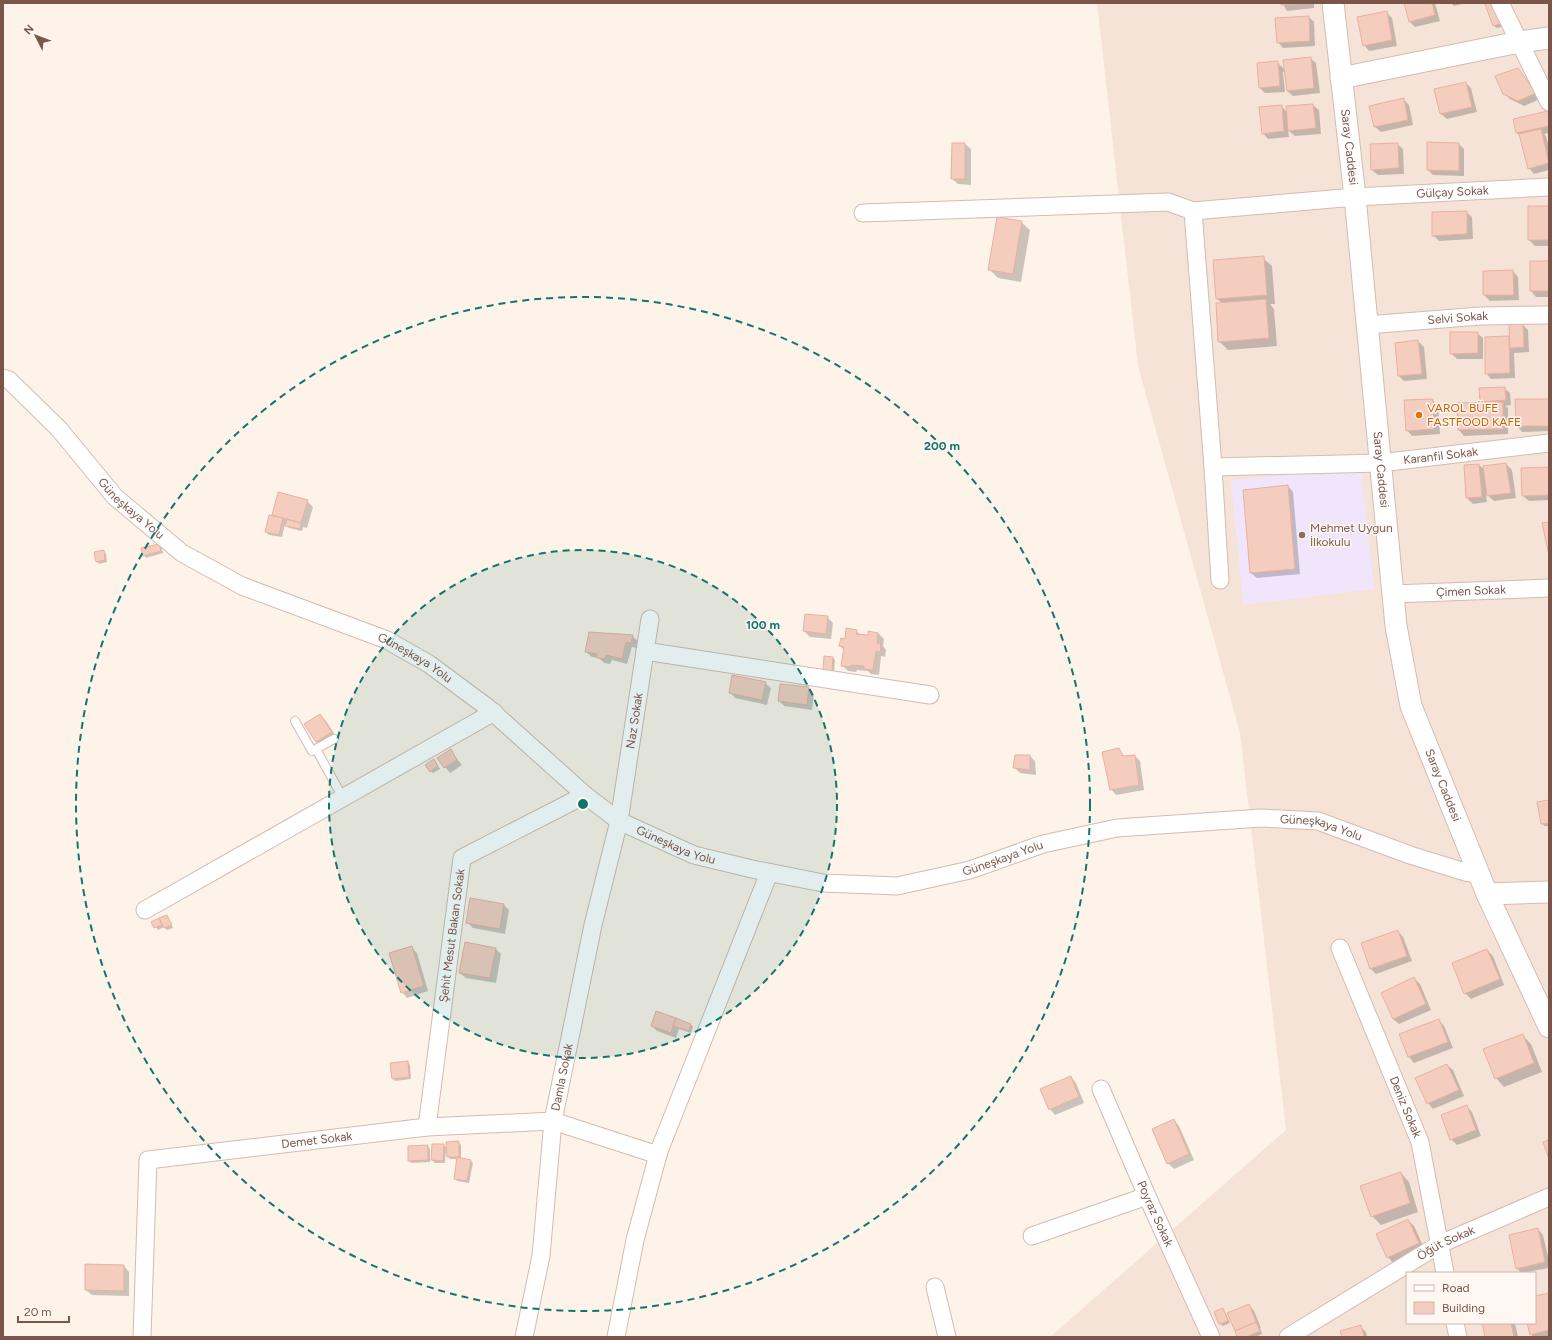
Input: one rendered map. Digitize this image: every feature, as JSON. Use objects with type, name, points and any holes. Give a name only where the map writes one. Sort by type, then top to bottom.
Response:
[{"type":"street","name":"Saray Caddesi","points":[[1333,3],[1355,197],[1366,325],[1396,626],[1411,706],[1487,894],[1549,1027]]},
{"type":"street","points":[[1500,3],[1549,102]]},
{"type":"street","points":[[1341,78],[1518,42],[1549,38]]},
{"type":"street","name":"Gülçay Sokak","points":[[1193,211],[1355,197],[1549,187]]},
{"type":"street","points":[[863,213],[1168,202],[1193,211],[1213,467],[1220,580]]},
{"type":"street","name":"Selvi Sokak","points":[[1366,325],[1481,316],[1549,315]]},
{"type":"street","name":"Güneşkaya Yolu","points":[[6,379],[59,429],[115,497],[182,553],[242,586],[387,640],[429,664],[494,712],[585,795],[619,821],[694,854],[769,873],[823,883],[897,886],[970,870],[1043,844],[1117,828],[1261,818],[1318,821],[1410,855],[1464,872],[1479,874]]},
{"type":"street","name":"Karanfil Sokak","points":[[1213,467],[1380,463],[1549,443]]},
{"type":"street","name":"Çimen Sokak","points":[[1393,594],[1549,588]]},
{"type":"street","name":"Naz Sokak","points":[[619,821],[650,619]]},
{"type":"street","points":[[645,651],[930,695]]},
{"type":"street","points":[[145,910],[494,712]]},
{"type":"street","name":"Şehit Mesut Bakan Sokak","points":[[427,1127],[462,858],[585,795]]},
{"type":"street","name":"Damla Sokak","points":[[524,1337],[541,1256],[553,1121],[593,925],[619,821]]},
{"type":"street","points":[[616,1337],[635,1240],[658,1155],[769,873]]},
{"type":"street","points":[[1487,894],[1549,892]]},
{"type":"street","name":"Deniz Sokak","points":[[1340,948],[1420,1142],[1445,1272]]},
{"type":"street","name":"Poyraz Sokak","points":[[1100,1089],[1211,1337]]},
{"type":"street","name":"Demet Sokak","points":[[142,1337],[148,1160],[427,1127],[553,1121],[658,1155]]},
{"type":"street","points":[[1032,1236],[1147,1196]]},
{"type":"street","name":"Öğüt Sokak","points":[[1288,1337],[1440,1244],[1548,1200]]},
{"type":"street","points":[[935,1287],[947,1337]]},
{"type":"street","points":[[1455,1324],[1458,1337]]},
{"type":"lane","points":[[295,721],[312,751],[334,739]]},
{"type":"lane","points":[[316,749],[343,798]]},
{"type":"shaded area","points":[[1097,3],[1549,3],[1549,1337],[1050,1337],[1286,1130],[1240,733],[1138,366]]},
{"type":"shaded area","name":"Mehmet Uygun İlkokulu","points":[[1361,468],[1374,589],[1243,605],[1231,480]]},
{"type":"building","points":[[1281,3],[1304,3],[1281,5]]},
{"type":"building","points":[[1404,3],[1432,3],[1435,15],[1409,22]]},
{"type":"building","points":[[1495,3],[1502,23],[1493,26],[1485,4]]},
{"type":"building","points":[[1387,11],[1392,40],[1363,46],[1357,17]]},
{"type":"building","points":[[1309,16],[1310,41],[1277,43],[1275,18]]},
{"type":"building","points":[[1311,57],[1314,88],[1287,91],[1283,60]]},
{"type":"building","points":[[1278,61],[1280,86],[1259,88],[1257,63]]},
{"type":"building","points":[[1518,68],[1536,93],[1518,101],[1503,94],[1495,76]]},
{"type":"building","points":[[1466,82],[1472,107],[1440,114],[1434,89]]},
{"type":"building","points":[[1404,98],[1408,120],[1374,127],[1369,106]]},
{"type":"building","points":[[1313,104],[1316,128],[1288,131],[1286,106]]},
{"type":"building","points":[[1282,105],[1284,131],[1262,134],[1259,107]]},
{"type":"building","points":[[1548,111],[1549,126],[1516,133],[1513,119]]},
{"type":"building","points":[[1541,129],[1549,163],[1528,169],[1519,134]]},
{"type":"building","points":[[1427,142],[1459,143],[1459,171],[1427,170]]},
{"type":"building","points":[[952,143],[965,143],[965,179],[951,179]]},
{"type":"building","points":[[1398,143],[1399,168],[1371,170],[1370,144]]},
{"type":"building","points":[[1528,206],[1549,206],[1549,240],[1528,240]]},
{"type":"building","points":[[1467,211],[1467,234],[1432,236],[1432,212]]},
{"type":"building","points":[[997,217],[1022,221],[1013,274],[988,270]]},
{"type":"building","points":[[1264,256],[1267,295],[1216,299],[1213,260]]},
{"type":"building","points":[[1530,261],[1549,261],[1549,291],[1530,291]]},
{"type":"building","points":[[1513,270],[1514,295],[1483,295],[1483,271]]},
{"type":"building","points":[[1266,299],[1269,338],[1218,342],[1216,303]]},
{"type":"building","points":[[1523,323],[1524,347],[1510,348],[1509,324]]},
{"type":"building","points":[[1450,332],[1478,332],[1478,353],[1450,354]]},
{"type":"building","points":[[1509,336],[1510,373],[1485,374],[1485,337]]},
{"type":"building","points":[[1418,340],[1422,374],[1398,376],[1395,343]]},
{"type":"building","points":[[1505,387],[1506,400],[1480,402],[1479,388]]},
{"type":"building","name":"VAROL BÜFE FASTFOOD KAFE","points":[[1433,399],[1434,429],[1406,431],[1404,400]]},
{"type":"building","points":[[1515,399],[1549,399],[1549,426],[1516,426]]},
{"type":"building","points":[[1503,402],[1503,429],[1458,430],[1457,403]]},
{"type":"building","points":[[1506,463],[1511,493],[1487,496],[1483,466]]},
{"type":"building","points":[[1479,464],[1482,497],[1466,498],[1464,465]]},
{"type":"building","points":[[1549,467],[1549,495],[1522,496],[1521,468]]},
{"type":"building","points":[[1288,485],[1295,569],[1250,573],[1243,490]]},
{"type":"building","points":[[278,492],[308,500],[301,523],[272,515]]},
{"type":"building","points":[[269,515],[283,518],[279,535],[265,532]]},
{"type":"building","points":[[287,519],[301,523],[300,529],[285,526]]},
{"type":"building","points":[[1549,522],[1549,555],[1542,523]]},
{"type":"building","points":[[159,544],[161,551],[143,556],[141,548]]},
{"type":"building","points":[[104,550],[105,560],[96,562],[94,552]]},
{"type":"building","points":[[805,614],[828,616],[826,634],[803,631]]},
{"type":"building","points":[[846,628],[857,630],[856,634],[868,635],[868,631],[878,633],[877,643],[881,644],[880,652],[876,651],[873,670],[864,669],[864,666],[841,666],[844,647],[839,646],[841,638],[845,639]]},
{"type":"building","points":[[589,632],[633,635],[631,643],[626,642],[622,659],[606,655],[605,659],[597,658],[597,654],[585,652]]},
{"type":"building","points":[[824,656],[833,657],[832,671],[823,671]]},
{"type":"building","points":[[732,675],[766,682],[762,700],[729,693]]},
{"type":"building","points":[[780,684],[809,687],[807,705],[778,701]]},
{"type":"building","points":[[320,714],[332,732],[316,742],[304,724]]},
{"type":"building","points":[[1119,748],[1123,756],[1135,755],[1139,785],[1110,790],[1102,752]]},
{"type":"building","points":[[451,749],[457,760],[444,768],[437,758]]},
{"type":"building","points":[[1015,755],[1030,755],[1030,770],[1013,768]]},
{"type":"building","points":[[434,759],[438,766],[430,772],[425,765]]},
{"type":"building","points":[[1549,800],[1549,823],[1541,824],[1537,802]]},
{"type":"building","points":[[470,898],[504,904],[500,929],[466,923]]},
{"type":"building","points":[[167,915],[172,925],[164,928],[159,918]]},
{"type":"building","points":[[159,918],[162,925],[154,928],[151,922]]},
{"type":"building","points":[[1398,930],[1407,956],[1370,969],[1361,943]]},
{"type":"building","points":[[465,942],[496,948],[490,978],[459,973]]},
{"type":"building","points":[[412,946],[424,986],[401,993],[389,953]]},
{"type":"building","points":[[1487,949],[1500,979],[1464,994],[1452,963]]},
{"type":"building","points":[[1414,977],[1426,1004],[1393,1019],[1381,993]]},
{"type":"building","points":[[656,1011],[676,1018],[671,1033],[651,1026]]},
{"type":"building","points":[[676,1018],[691,1024],[689,1031],[673,1026]]},
{"type":"building","points":[[1439,1019],[1448,1042],[1408,1057],[1399,1034]]},
{"type":"building","points":[[1523,1034],[1534,1063],[1495,1079],[1483,1049]]},
{"type":"building","points":[[408,1061],[409,1077],[392,1079],[390,1063]]},
{"type":"building","points":[[1447,1064],[1459,1090],[1427,1104],[1415,1078]]},
{"type":"building","points":[[1071,1076],[1079,1097],[1049,1110],[1040,1089]]},
{"type":"building","points":[[1467,1105],[1476,1130],[1450,1140],[1441,1115]]},
{"type":"building","points":[[1174,1119],[1189,1154],[1167,1164],[1152,1129]]},
{"type":"building","points":[[1549,1140],[1549,1159],[1543,1142]]},
{"type":"building","points":[[459,1141],[459,1157],[447,1157],[446,1142]]},
{"type":"building","points":[[432,1144],[444,1144],[443,1161],[431,1160]]},
{"type":"building","points":[[428,1145],[428,1160],[408,1161],[408,1146]]},
{"type":"building","points":[[457,1157],[471,1160],[467,1181],[454,1179]]},
{"type":"building","points":[[1401,1172],[1410,1203],[1371,1217],[1360,1186]]},
{"type":"building","points":[[1408,1219],[1419,1243],[1387,1258],[1376,1234]]},
{"type":"building","points":[[1538,1228],[1545,1262],[1516,1269],[1509,1235]]},
{"type":"building","points":[[85,1264],[124,1265],[124,1291],[85,1290]]},
{"type":"building","points":[[1549,1293],[1549,1330],[1530,1335],[1527,1324],[1536,1324],[1536,1296]]},
{"type":"building","points":[[1249,1304],[1256,1322],[1235,1331],[1227,1313]]},
{"type":"building","points":[[1223,1308],[1228,1321],[1219,1324],[1214,1312]]},
{"type":"building","points":[[1256,1322],[1260,1331],[1246,1337],[1237,1337],[1235,1331]]},
{"type":"building","points":[[1482,1324],[1511,1324],[1514,1337],[1485,1337]]},
{"type":"building","points":[[1361,1325],[1364,1337],[1342,1337],[1340,1331]]},
{"type":"place","name":"VAROL BÜFE FASTFOOD KAFE","points":[[1419,415]]},
{"type":"place","name":"Mehmet Uygun İlkokulu","points":[[1302,535]]}]
